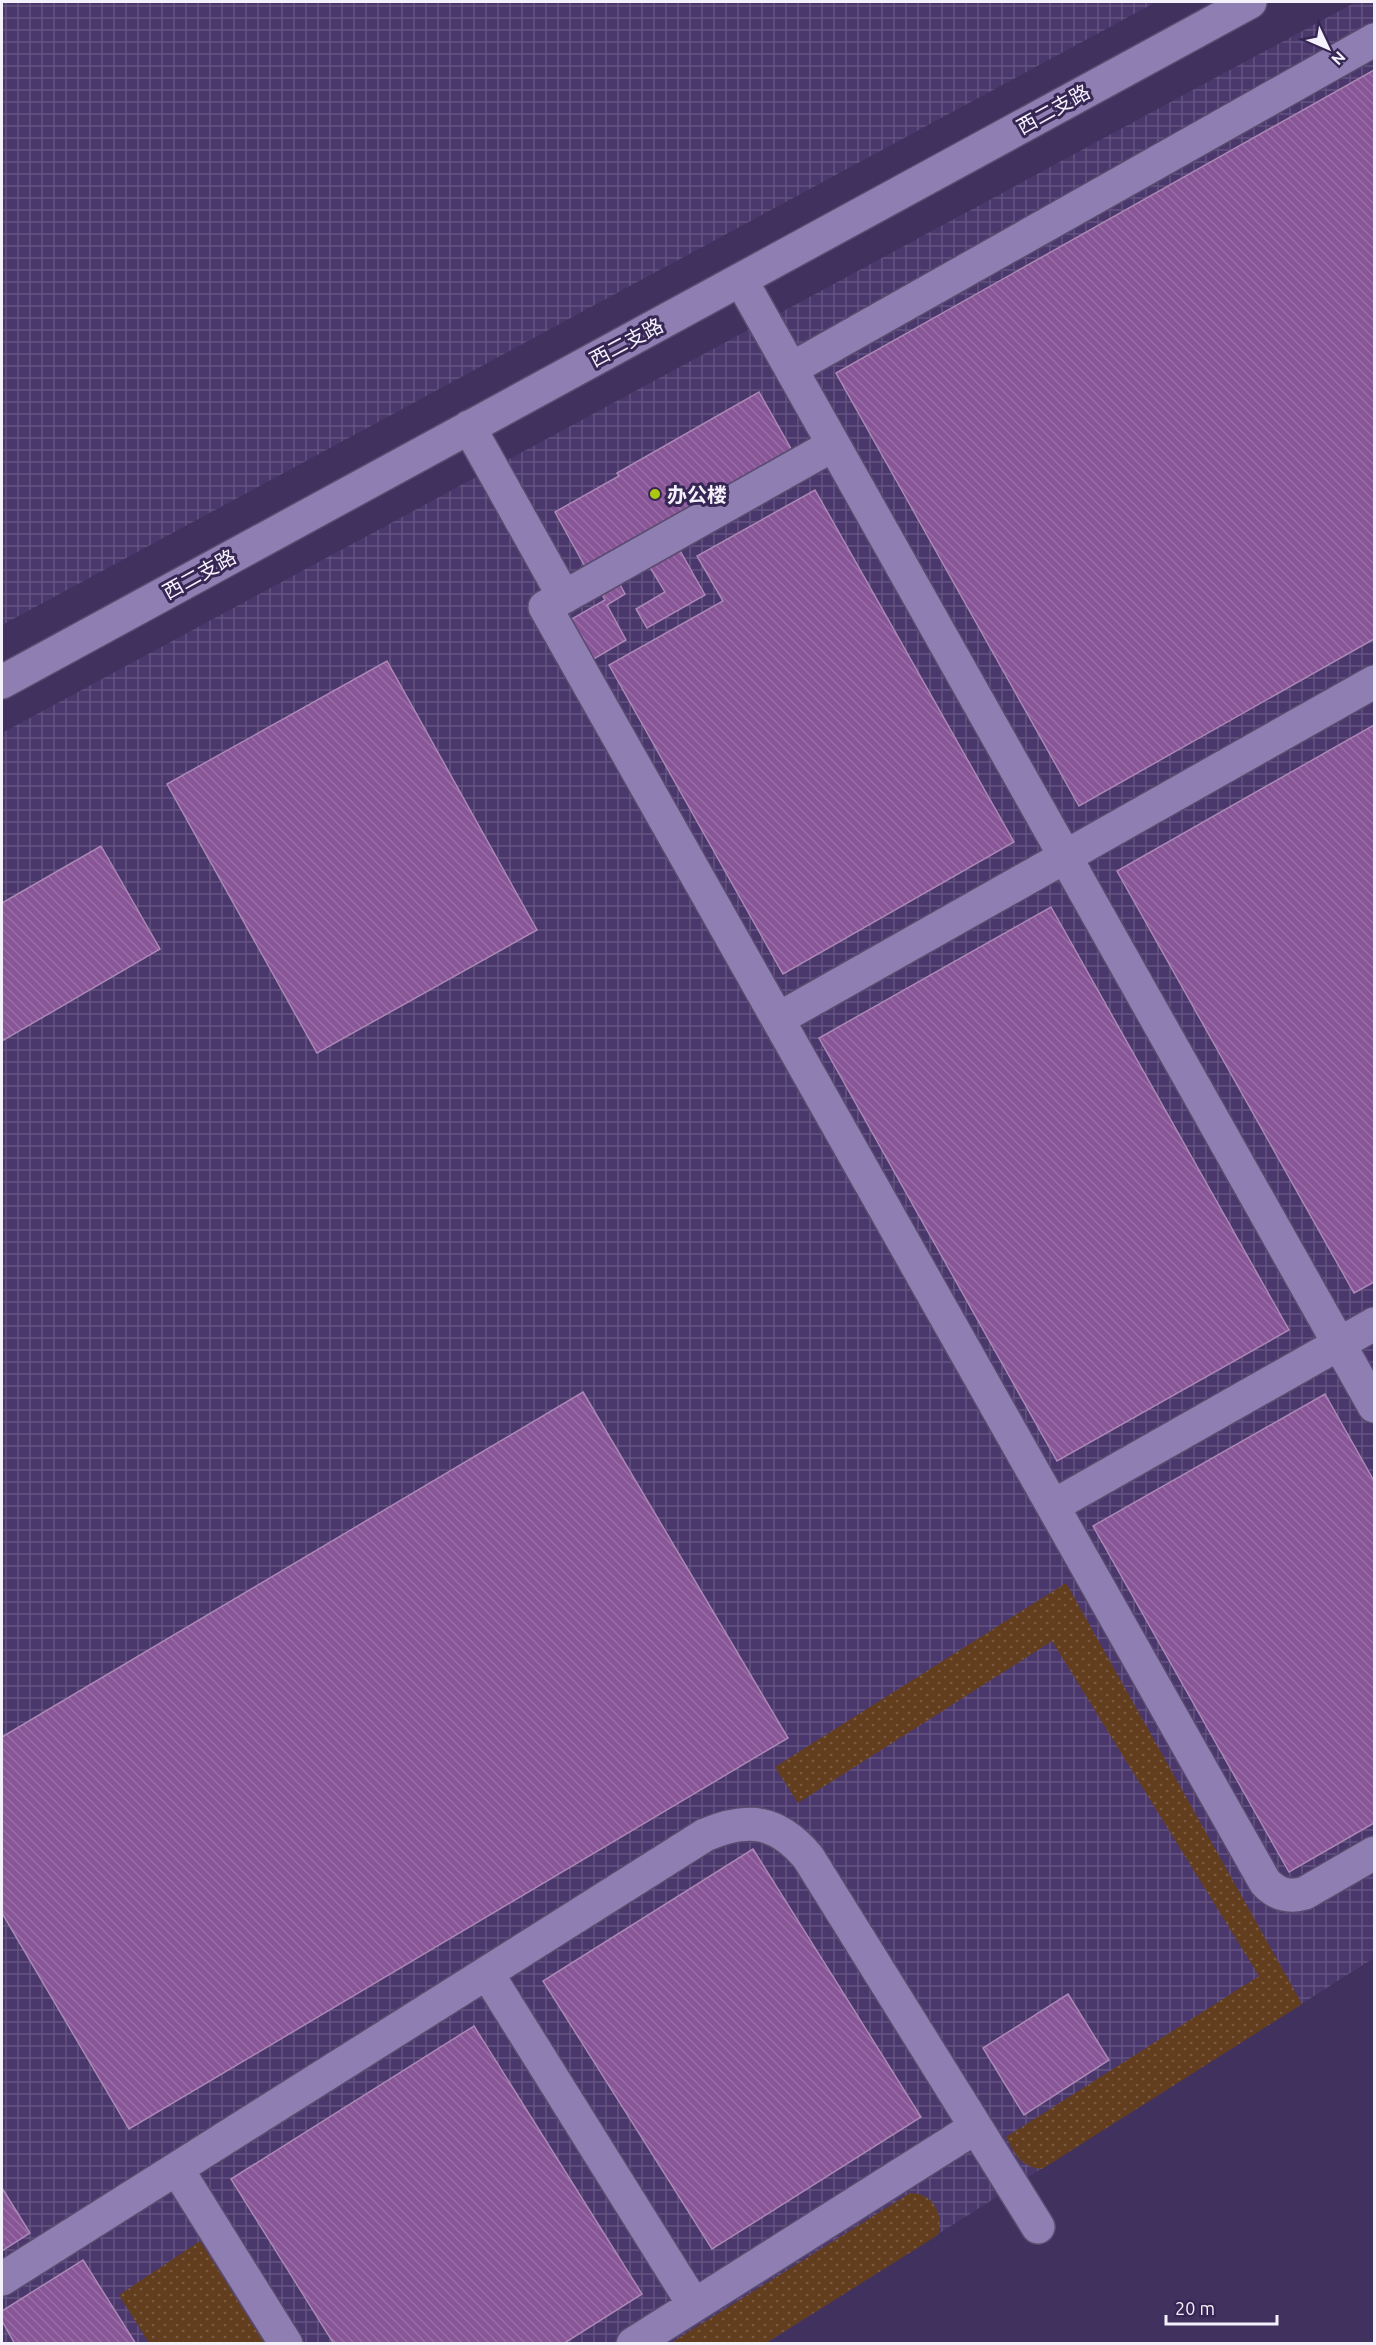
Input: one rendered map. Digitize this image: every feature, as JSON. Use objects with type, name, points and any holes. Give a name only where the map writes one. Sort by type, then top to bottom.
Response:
[{"type":"street","name":"西二支路","points":[[2,682],[1250,2]]},
{"type":"street","points":[[791,369],[1374,40]]},
{"type":"street","points":[[741,280],[1374,1406]]},
{"type":"street","points":[[469,427],[564,597]]},
{"type":"street","points":[[833,445],[545,607],[1270,1887],[1283,1894],[1305,1893],[1374,1853]]},
{"type":"street","points":[[778,1019],[1374,682]]},
{"type":"street","points":[[1053,1506],[1374,1324]]},
{"type":"street","points":[[2,2279],[705,1835],[726,1826],[741,1823],[757,1824],[774,1829],[796,1843],[808,1857],[1038,2227]]},
{"type":"street","points":[[487,1972],[694,2305]]},
{"type":"street","points":[[633,2343],[976,2127]]},
{"type":"street","points":[[177,2169],[286,2343]]},
{"type":"shaded area","points":[[2,2],[1156,2],[2,625]]},
{"type":"shaded area","points":[[1356,2],[1374,2],[1374,1958],[766,2343],[2,2344],[2,733]]},
{"type":"shaded area","points":[[1066,1583],[1302,2004],[1042,2169],[1034,2168],[1019,2159],[1006,2137],[1259,1976],[1052,1641],[798,1803],[775,1767]]},
{"type":"shaded area","points":[[910,2193],[925,2197],[935,2206],[939,2220],[938,2235],[766,2343],[671,2343]]},
{"type":"shaded area","points":[[200,2241],[264,2343],[149,2343],[119,2295]]},
{"type":"building","points":[[1374,70],[1374,639],[1079,806],[836,373]]},
{"type":"building","name":"办公楼","points":[[759,392],[794,454],[587,570],[555,512],[619,476],[617,473]]},
{"type":"building","points":[[815,490],[1014,842],[783,974],[609,665],[723,601],[697,556]]},
{"type":"building","points":[[678,547],[705,595],[647,628],[636,609],[665,592],[648,564]]},
{"type":"building","points":[[617,579],[625,594],[607,605],[626,640],[592,660],[570,620],[605,600],[599,589]]},
{"type":"building","points":[[387,661],[537,930],[317,1053],[167,784]]},
{"type":"building","points":[[1374,725],[1374,1282],[1354,1293],[1117,871]]},
{"type":"building","points":[[101,846],[160,949],[2,1041],[2,903]]},
{"type":"building","points":[[1051,907],[1289,1330],[1057,1461],[819,1038]]},
{"type":"building","points":[[583,1392],[788,1738],[129,2129],[2,1913],[2,1737]]},
{"type":"building","points":[[1325,1394],[1374,1481],[1374,1823],[1289,1872],[1093,1526]]},
{"type":"building","points":[[753,1849],[921,2117],[712,2249],[543,1981]]},
{"type":"building","points":[[1068,1994],[1109,2060],[1024,2115],[983,2048]]},
{"type":"building","points":[[474,2026],[642,2294],[563,2344],[334,2344],[231,2179]]},
{"type":"building","points":[[2,2188],[30,2233],[2,2251]]},
{"type":"building","points":[[83,2260],[136,2344],[15,2344],[2,2321],[2,2311]]},
{"type":"place","name":"办公楼","points":[[655,494]]}]
